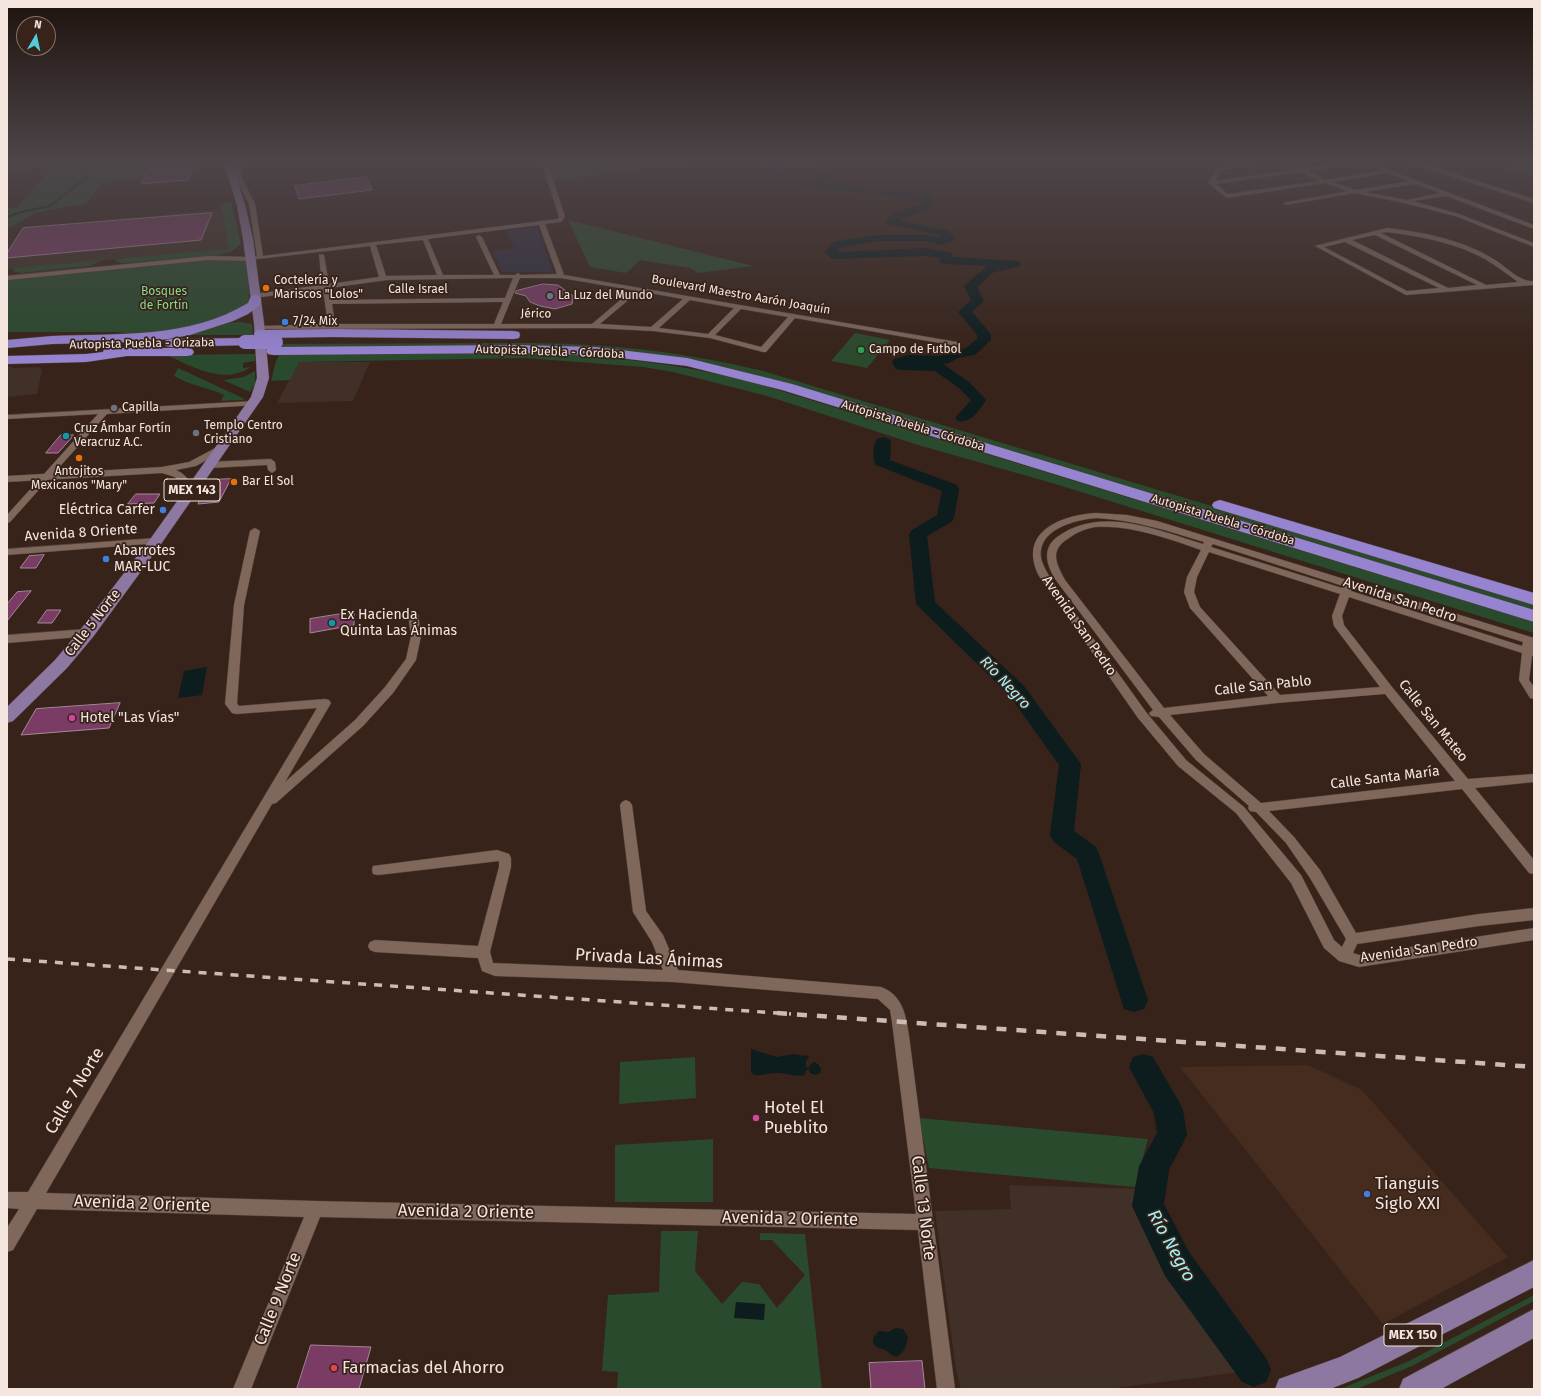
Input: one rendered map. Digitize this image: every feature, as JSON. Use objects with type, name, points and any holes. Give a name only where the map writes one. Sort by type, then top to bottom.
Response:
[{"type":"highway","points":[[7,345],[52,340],[156,337],[185,332],[215,323],[244,311],[254,305],[255,296]]},
{"type":"highway","points":[[215,323],[235,320],[260,328],[340,333],[511,335],[592,341]]},
{"type":"highway","name":"Autopista Puebla - Córdoba","points":[[275,346],[479,340],[592,341],[696,353],[771,370],[1534,599]]},
{"type":"highway","name":"Autopista Puebla - Orizaba","points":[[7,345],[245,347]]},
{"type":"highway","name":"Autopista Puebla - Orizaba","points":[[7,352],[130,352],[275,346]]},
{"type":"highway","name":"Autopista Puebla - Córdoba","points":[[275,346],[569,350],[640,356],[712,367],[787,387],[1534,616]]},
{"type":"highway","points":[[7,360],[86,358],[130,352]]},
{"type":"main road","name":"MEX 143","points":[[246,228],[255,258],[255,296],[260,328]]},
{"type":"main road","name":"Calle 5 Norte","points":[[7,718],[61,664],[87,633],[156,541],[254,403],[262,385],[263,378],[260,328]]},
{"type":"main road","name":"MEX 150","points":[[1289,1389],[1310,1383],[1348,1368],[1534,1274]]},
{"type":"main road","points":[[1413,1389],[1534,1323]]},
{"type":"street","points":[[253,228],[255,258]]},
{"type":"street","points":[[7,278],[209,258],[255,258],[505,228]]},
{"type":"street","points":[[544,228],[561,276]]},
{"type":"street","points":[[1491,228],[1532,244],[1534,250]]},
{"type":"street","points":[[1526,284],[1483,256],[1436,239],[1398,231],[1387,230],[1318,246],[1406,293],[1526,284],[1534,283]]},
{"type":"street","points":[[1376,233],[1486,287]]},
{"type":"street","points":[[478,237],[498,276]]},
{"type":"street","points":[[209,258],[240,250],[248,239]]},
{"type":"street","points":[[426,240],[438,273],[441,276]]},
{"type":"street","points":[[1347,240],[1448,290]]},
{"type":"street","points":[[372,243],[383,277]]},
{"type":"street","points":[[322,255],[332,326]]},
{"type":"street","points":[[497,325],[519,276]]},
{"type":"street","name":"Boulevard Maestro Aarón Joaquín","points":[[255,296],[383,277],[561,276],[957,344]]},
{"type":"street","points":[[594,326],[638,289]]},
{"type":"street","points":[[653,329],[690,297]]},
{"type":"street","name":"Calle Israel","points":[[328,302],[508,300]]},
{"type":"street","points":[[710,336],[740,306]]},
{"type":"street","name":"Jérico","points":[[260,328],[497,325],[594,326],[653,329],[710,336],[763,350],[794,315]]},
{"type":"street","points":[[7,417],[254,403]]},
{"type":"street","points":[[7,520],[104,412]]},
{"type":"street","points":[[7,479],[162,470],[192,464],[223,447]]},
{"type":"street","points":[[210,465],[271,462],[272,470]]},
{"type":"street","points":[[162,470],[170,471],[181,476],[191,492]]},
{"type":"street","name":"Avenida San Pedro","points":[[1531,646],[1208,544],[1142,520],[1103,515],[1075,518],[1064,521],[1047,532],[1038,543],[1036,551],[1037,566],[1046,582],[1142,715],[1182,763],[1240,810],[1296,879],[1329,944],[1344,957],[1360,960],[1534,934]]},
{"type":"street","name":"Avenida San Pedro","points":[[1208,544],[1129,526],[1104,524],[1077,529],[1057,541],[1052,549],[1053,567],[1061,582],[1161,712],[1200,757],[1259,808],[1290,840],[1315,874],[1352,939],[1479,920],[1534,914]]},
{"type":"street","points":[[255,531],[239,605],[231,704],[236,710],[326,703],[264,807]]},
{"type":"street","name":"Avenida 8 Oriente","points":[[7,552],[156,541]]},
{"type":"street","points":[[1208,544],[1192,577],[1189,592],[1195,608],[1277,699]]},
{"type":"street","name":"Calle San Mateo","points":[[1347,588],[1337,616],[1339,626],[1388,690],[1534,869]]},
{"type":"street","points":[[264,807],[359,723],[389,690],[411,660],[416,636],[413,614]]},
{"type":"street","points":[[7,639],[87,633]]},
{"type":"street","points":[[1531,646],[1524,680],[1534,695]]},
{"type":"street","name":"Calle San Pablo","points":[[1142,715],[1277,699],[1388,690]]},
{"type":"street","name":"Calle Santa María","points":[[1240,810],[1465,784],[1534,778]]},
{"type":"street","points":[[626,805],[640,912],[658,939],[673,976]]},
{"type":"street","name":"Calle 7 Norte","points":[[7,1244],[264,807]]},
{"type":"street","points":[[375,946],[483,952],[505,867],[504,858],[497,855],[378,870]]},
{"type":"street","points":[[1344,957],[1352,939]]},
{"type":"street","name":"Privada Las Ánimas","points":[[483,952],[487,967],[495,970],[673,976],[881,993],[891,999],[896,1006],[900,1026]]},
{"type":"street","name":"Calle 13 Norte","points":[[900,1026],[946,1389]]},
{"type":"street","name":"Avenida 2 Oriente","points":[[7,1200],[315,1210],[924,1222]]},
{"type":"street","name":"Calle 9 Norte","points":[[242,1389],[315,1210]]},
{"type":"shaded area","points":[[23,228],[225,228],[229,249],[7,269],[7,253]]},
{"type":"shaded area","points":[[538,228],[553,272],[502,272],[492,251],[514,248],[506,230]]},
{"type":"shaded area","points":[[299,362],[370,362],[353,401],[277,403]]},
{"type":"shaded area","points":[[7,365],[14,368],[39,367],[42,370],[37,394],[7,397]]},
{"type":"shaded area","points":[[207,667],[202,695],[178,698],[184,671]]},
{"type":"shaded area","points":[[751,1049],[777,1057],[794,1054],[803,1056],[807,1055],[809,1058],[806,1060],[806,1067],[809,1068],[814,1062],[819,1065],[821,1070],[820,1073],[815,1075],[810,1073],[809,1070],[806,1070],[805,1075],[801,1076],[780,1073],[754,1075],[751,1072]]},
{"type":"shaded area","name":"Tianguis Siglo XXI","points":[[1308,1065],[1362,1090],[1508,1257],[1383,1324],[1180,1067]]},
{"type":"shaded area","points":[[1009,1185],[1142,1189],[1174,1269],[1249,1371],[1107,1389],[961,1389],[956,1370],[935,1211],[1011,1209]]},
{"type":"shaded area","points":[[736,1302],[765,1304],[764,1320],[734,1318]]},
{"type":"shaded area","points":[[896,1328],[903,1329],[908,1337],[905,1349],[897,1357],[877,1347],[873,1343],[873,1338],[879,1331],[888,1332]]},
{"type":"green space","points":[[225,228],[237,228],[241,244],[232,251],[217,255],[127,263],[120,263],[114,259],[229,249]]},
{"type":"green space","points":[[572,228],[601,228],[753,266],[698,273],[690,268],[640,260],[626,273],[590,267]]},
{"type":"green space","points":[[103,260],[89,266],[20,273],[13,271],[15,268]]},
{"type":"green space","name":"Bosques de Fortín","points":[[213,260],[244,260],[248,263],[249,302],[242,310],[178,331],[140,335],[116,332],[7,332],[7,280]]},
{"type":"green space","points":[[241,322],[252,324],[253,336],[183,335],[225,323]]},
{"type":"green space","name":"Campo de Futbol","points":[[855,333],[890,340],[867,368],[831,361]]},
{"type":"green space","points":[[518,343],[581,345],[672,353],[763,371],[1534,603],[1534,612],[756,375],[725,367],[646,353],[265,349],[265,344]]},
{"type":"green space","points":[[539,353],[593,356],[646,362],[699,370],[752,382],[1534,622],[1534,633],[1052,483],[918,445],[767,396],[673,372],[643,367],[525,358],[299,362],[290,380],[271,381],[279,355]]},
{"type":"green space","points":[[255,354],[255,361],[243,363],[243,368],[251,367],[230,375],[197,369],[166,355]]},
{"type":"green space","points":[[178,368],[243,398],[244,400],[221,401],[224,395],[186,382],[174,376]]},
{"type":"green space","points":[[255,371],[255,384],[250,392],[223,380],[244,377]]},
{"type":"green space","points":[[695,1057],[696,1098],[619,1104],[620,1062]]},
{"type":"green space","points":[[919,1118],[1148,1139],[1135,1187],[929,1168]]},
{"type":"green space","points":[[713,1139],[713,1202],[615,1202],[615,1145]]},
{"type":"green space","points":[[661,1231],[698,1231],[695,1271],[722,1304],[742,1282],[759,1284],[777,1308],[805,1275],[772,1240],[760,1240],[760,1233],[805,1234],[822,1389],[617,1389],[618,1372],[602,1371],[608,1295],[659,1292]]},
{"type":"green space","points":[[1534,1295],[1534,1301],[1412,1366],[1357,1389],[1340,1389],[1409,1361]]},
{"type":"building","points":[[23,228],[206,228],[201,240],[7,258],[7,253]]},
{"type":"building","name":"La Luz del Mundo","points":[[543,284],[558,285],[573,296],[572,304],[555,309],[530,302],[526,296],[515,293],[516,291]]},
{"type":"building","points":[[61,435],[74,435],[58,453],[46,453]]},
{"type":"building","points":[[231,479],[219,502],[198,504],[209,480]]},
{"type":"building","points":[[136,494],[160,494],[154,503],[128,504]]},
{"type":"building","points":[[44,555],[36,568],[20,568],[29,556]]},
{"type":"building","points":[[31,591],[7,621],[7,604],[17,592]]},
{"type":"building","points":[[47,610],[61,610],[52,623],[38,623]]},
{"type":"building","name":"Ex Hacienda Quinta Las Ánimas","points":[[354,612],[354,625],[310,633],[310,619]]},
{"type":"building","name":"Hotel \"Las Vías\"","points":[[120,703],[109,728],[21,735],[36,709]]},
{"type":"building","name":"Farmacias del Ahorro","points":[[311,1345],[371,1347],[359,1389],[297,1389]]},
{"type":"building","points":[[922,1361],[925,1389],[871,1389],[869,1363]]},
{"type":"waterway","name":"Río Negro","points":[[925,228],[945,233],[949,239],[941,241],[926,238],[878,238],[836,245],[831,252],[836,256],[926,252],[948,256],[945,260],[1015,264],[990,269],[970,286],[978,301],[965,312],[984,334],[984,340],[970,352],[954,354],[944,360],[909,359],[899,362],[901,366],[938,367],[964,385],[979,400],[963,418]]},
{"type":"waterway","name":"Río Negro","points":[[883,442],[882,462],[951,489],[945,518],[918,534],[926,604],[1017,691],[1070,764],[1062,835],[1087,854],[1134,1000]]},
{"type":"waterway","name":"Río Negro","points":[[1143,1067],[1168,1110],[1172,1135],[1154,1166],[1148,1206],[1177,1264],[1254,1370]]},
{"type":"railway","points":[[7,959],[791,1014]]},
{"type":"railway","points":[[777,1013],[1534,1067]]},
{"type":"place","name":"Coctelería y Mariscos \"Lolos\"","points":[[266,288]]},
{"type":"place","name":"La Luz del Mundo","points":[[550,296]]},
{"type":"place","name":"7/24 Mix","points":[[285,322]]},
{"type":"place","name":"Campo de Futbol","points":[[861,350]]},
{"type":"place","name":"Capilla","points":[[114,408]]},
{"type":"place","name":"Templo Centro Cristiano","points":[[196,433]]},
{"type":"place","name":"Cruz Ámbar Fortín Veracruz A.C.","points":[[66,436]]},
{"type":"place","name":"Antojitos Mexicanos \"Mary\"","points":[[79,458]]},
{"type":"place","name":"Bar El Sol","points":[[234,482]]},
{"type":"place","name":"Eléctrica Carfer","points":[[163,510]]},
{"type":"place","name":"Abarrotes MAR-LUC","points":[[106,559]]},
{"type":"place","name":"Ex Hacienda Quinta Las Ánimas","points":[[332,623]]},
{"type":"place","name":"Hotel \"Las Vías\"","points":[[72,718]]},
{"type":"place","name":"Hotel El Pueblito","points":[[756,1118]]},
{"type":"place","name":"Tianguis Siglo XXI","points":[[1367,1194]]},
{"type":"place","name":"Farmacias del Ahorro","points":[[334,1368]]}]
